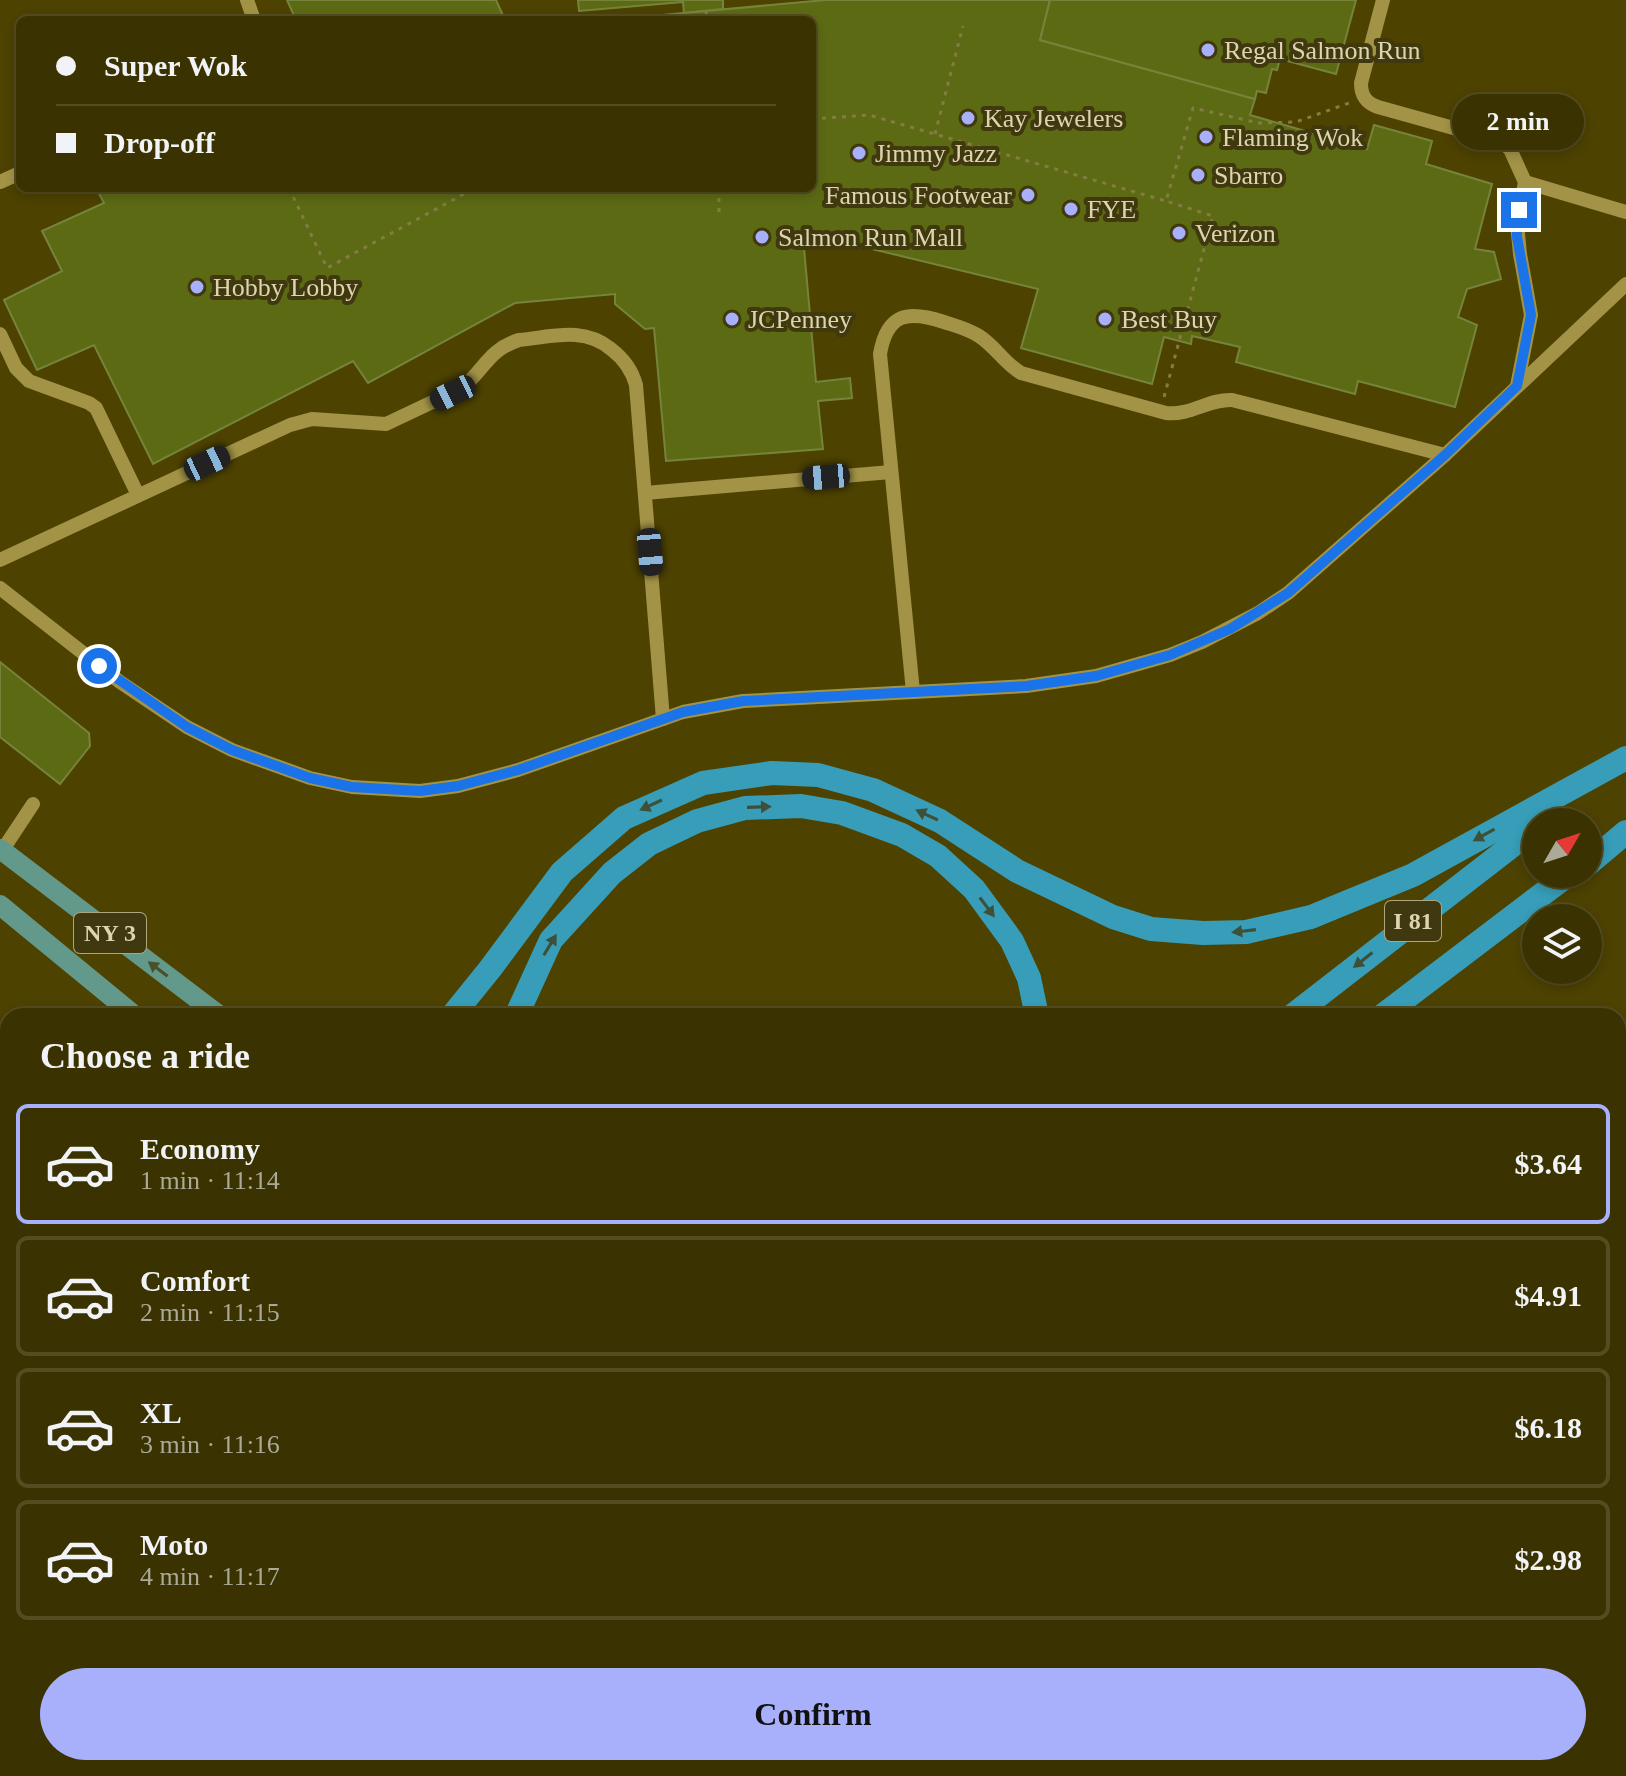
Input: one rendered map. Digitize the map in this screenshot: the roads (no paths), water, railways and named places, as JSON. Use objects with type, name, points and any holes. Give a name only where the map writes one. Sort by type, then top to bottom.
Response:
[{"type":"highway","points":[[1561,808],[1626,758]]},
{"type":"highway","points":[[458,1008],[562,872],[624,818],[703,783],[772,773],[818,775],[873,790],[940,821],[1017,871],[1113,917],[1151,929],[1217,933],[1246,932],[1311,917],[1413,875],[1626,758]]},
{"type":"highway","points":[[520,1008],[551,940],[612,873],[649,844],[697,821],[745,808],[801,806],[857,818],[902,835],[938,856],[974,889],[1012,941],[1029,978],[1035,1008]]},
{"type":"highway","points":[[1602,851],[1626,832]]},
{"type":"highway","name":"I 81","points":[[1302,1008],[1522,838]]},
{"type":"highway","name":"I 81","points":[[1393,1008],[1551,888]]},
{"type":"highway","points":[[1415,1008],[1559,888]]},
{"type":"main road","name":"NY 3","points":[[1,850],[209,1008]]},
{"type":"main road","name":"NY 3","points":[[0,905],[125,1008]]},
{"type":"street","points":[[1383,0],[1361,83],[1364,98],[1378,107],[1500,141],[1510,149],[1525,182],[1517,224],[1531,315],[1517,386]]},
{"type":"street","points":[[1525,182],[1626,212]]},
{"type":"street","points":[[0,588],[120,682],[187,727],[232,750],[310,778],[352,787],[420,791],[458,786],[518,770],[683,712],[743,701],[1026,686],[1096,676],[1159,659],[1202,642],[1258,613],[1288,593],[1445,455],[1626,284]]},
{"type":"street","points":[[913,692],[880,354],[887,329],[908,316],[931,318],[977,334],[1021,373],[1160,412],[1177,414],[1217,400],[1232,400],[1445,455]]},
{"type":"street","points":[[0,334],[16,368],[29,381],[96,408],[138,495]]},
{"type":"street","points":[[0,560],[302,421],[324,419],[386,424],[462,388],[492,354],[508,343],[576,334],[594,338],[625,361],[634,377],[637,391],[663,719]]},
{"type":"street","points":[[645,493],[891,472]]},
{"type":"street","points":[[1,850],[33,804]]},
{"type":"place","name":"Regal Salmon Run","points":[[1208,50]]},
{"type":"place","name":"Kay Jewelers","points":[[968,118]]},
{"type":"place","name":"Flaming Wok","points":[[1206,137]]},
{"type":"place","name":"Jimmy Jazz","points":[[859,153]]},
{"type":"place","name":"Sbarro","points":[[1198,175]]},
{"type":"place","name":"Famous Footwear","points":[[1028,195]]},
{"type":"place","name":"FYE","points":[[1071,209]]},
{"type":"place","name":"Verizon","points":[[1179,233]]},
{"type":"place","name":"Salmon Run Mall","points":[[762,237]]},
{"type":"place","name":"Hobby Lobby","points":[[197,287]]},
{"type":"place","name":"JCPenney","points":[[732,319]]},
{"type":"place","name":"Best Buy","points":[[1105,319]]}]
